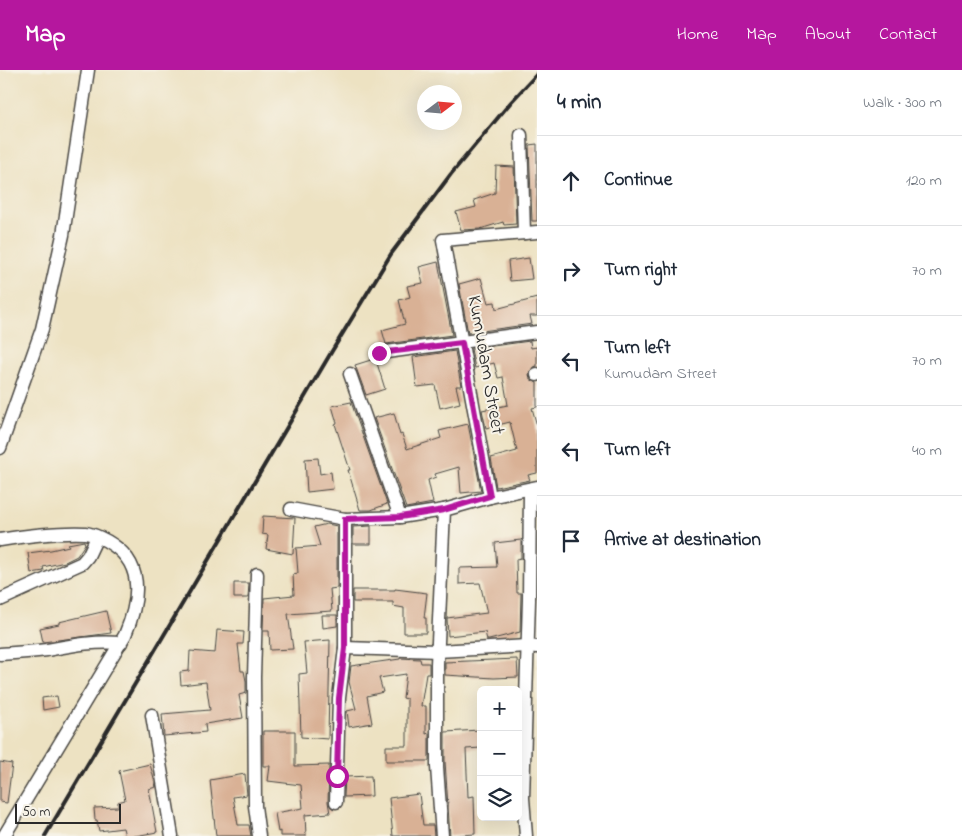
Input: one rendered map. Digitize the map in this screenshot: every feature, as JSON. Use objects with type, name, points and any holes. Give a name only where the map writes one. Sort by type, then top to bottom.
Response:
[{"type":"street","points":[[0,448],[42,329],[63,235],[88,70]]},
{"type":"street","points":[[521,135],[530,232]]},
{"type":"street","name":"Kumudam Street","points":[[490,496],[444,240],[530,232]]},
{"type":"street","points":[[379,353],[537,332]]},
{"type":"street","points":[[350,374],[400,517]]},
{"type":"street","points":[[290,509],[345,519],[400,517],[444,510],[490,496],[533,488],[532,646],[523,798],[526,836]]},
{"type":"street","points":[[442,836],[437,767],[438,651],[444,510]]},
{"type":"street","points":[[336,802],[339,698],[345,648],[345,519]]},
{"type":"street","points":[[0,540],[87,533],[108,541],[126,556],[136,578],[133,616],[120,643],[4,836]]},
{"type":"street","points":[[0,600],[82,563],[88,556],[97,537]]},
{"type":"street","points":[[257,574],[254,676],[255,796],[259,836]]},
{"type":"street","points":[[0,654],[46,650],[92,642],[120,643]]},
{"type":"street","points":[[345,648],[438,651],[532,646]]},
{"type":"street","points":[[152,716],[172,836]]},
{"type":"building","points":[[537,144],[537,221],[532,221],[529,145]]},
{"type":"building","points":[[496,166],[514,167],[516,224],[504,225],[503,222],[480,229],[461,230],[456,212],[476,207],[474,200],[495,193]]},
{"type":"building","points":[[529,258],[532,279],[510,281],[508,261]]},
{"type":"building","points":[[438,262],[452,335],[386,344],[382,330],[405,324],[399,300],[410,297],[407,286],[423,283],[419,267]]},
{"type":"building","points":[[481,278],[488,303],[495,302],[496,309],[537,298],[537,316],[530,316],[532,324],[468,333],[459,284]]},
{"type":"building","points":[[530,341],[531,348],[537,347],[537,366],[533,367],[529,374],[530,379],[537,383],[537,407],[532,408],[537,426],[537,473],[528,475],[530,480],[496,487],[491,458],[517,451],[510,422],[486,428],[482,410],[508,405],[503,377],[498,378],[494,363],[475,368],[471,349]]},
{"type":"building","points":[[455,351],[461,386],[456,386],[460,403],[440,408],[435,385],[417,387],[413,357]]},
{"type":"building","points":[[376,360],[385,389],[366,395],[355,365]]},
{"type":"building","points":[[351,402],[387,504],[371,510],[360,510],[348,470],[350,470],[335,424],[337,423],[332,406]]},
{"type":"building","points":[[394,413],[400,435],[402,434],[407,449],[441,438],[439,431],[468,424],[481,491],[461,493],[459,467],[435,474],[436,477],[428,480],[433,503],[406,508],[374,418]]},
{"type":"building","points":[[318,458],[320,474],[331,472],[333,489],[307,492],[305,459]]},
{"type":"building","points":[[263,516],[295,518],[293,554],[266,549],[268,535],[262,534]]},
{"type":"building","points":[[327,524],[337,526],[337,588],[330,589],[332,611],[288,614],[293,649],[270,650],[269,631],[263,631],[264,598],[294,595],[293,574],[298,573],[296,548],[320,546],[314,527]]},
{"type":"building","points":[[371,526],[371,544],[353,544],[353,527]]},
{"type":"building","points":[[521,540],[521,558],[516,559],[517,593],[521,593],[520,632],[489,640],[487,640],[485,632],[448,636],[447,618],[487,613],[480,583],[459,584],[459,568],[497,567],[495,543]]},
{"type":"building","points":[[84,541],[85,544],[77,556],[65,562],[43,567],[44,571],[31,573],[28,553],[51,550]]},
{"type":"building","points":[[234,583],[249,583],[248,598],[234,598]]},
{"type":"building","points":[[395,589],[427,593],[424,618],[426,618],[426,633],[404,633],[404,608],[393,606],[393,602],[353,602],[353,590]]},
{"type":"building","points":[[106,611],[111,633],[43,642],[40,628]]},
{"type":"building","points":[[322,615],[337,615],[337,626],[323,628]]},
{"type":"building","points":[[217,630],[244,632],[243,644],[238,644],[241,671],[244,671],[246,681],[246,693],[239,695],[243,718],[205,724],[206,732],[164,736],[162,714],[210,710],[206,682],[181,685],[180,672],[189,671],[190,651],[215,653]]},
{"type":"building","points":[[330,640],[328,739],[301,737],[299,674],[307,673],[304,642]]},
{"type":"building","points":[[400,658],[420,659],[421,663],[429,663],[429,674],[426,674],[421,706],[426,706],[426,734],[429,733],[429,761],[386,761],[386,746],[407,746],[407,699],[403,698],[406,674],[379,678],[383,692],[367,696],[372,723],[349,727],[347,711],[356,709],[349,682],[351,666]]},
{"type":"building","points":[[517,659],[518,677],[494,678],[445,675],[445,662]]},
{"type":"building","points":[[57,696],[59,707],[43,710],[42,698]]},
{"type":"building","points":[[477,730],[477,748],[466,749],[468,797],[474,796],[475,834],[450,836],[445,732]]},
{"type":"building","points":[[263,731],[295,731],[295,766],[329,765],[328,802],[330,813],[305,815],[306,836],[280,836],[280,831],[278,832],[275,813],[303,808],[301,785],[268,781],[270,766],[263,766]]},
{"type":"building","points":[[0,762],[12,764],[7,803],[0,802]]},
{"type":"building","points":[[150,764],[156,787],[149,789],[157,832],[125,836],[123,828],[99,831],[97,820],[95,820],[94,808],[118,807],[118,802],[125,800],[119,771]]},
{"type":"building","points":[[245,774],[247,795],[233,797],[238,825],[249,825],[251,836],[216,836],[210,780]]},
{"type":"building","points":[[371,776],[372,796],[344,797],[345,777]]},
{"type":"building","points":[[419,794],[423,825],[433,825],[434,836],[393,836],[389,798]]},
{"type":"railway","points":[[45,836],[391,254],[451,174],[537,74]]},
{"type":"route","points":[[337,776],[339,698],[345,648],[345,519],[400,517],[444,510],[490,496],[462,343],[379,353]]}]
